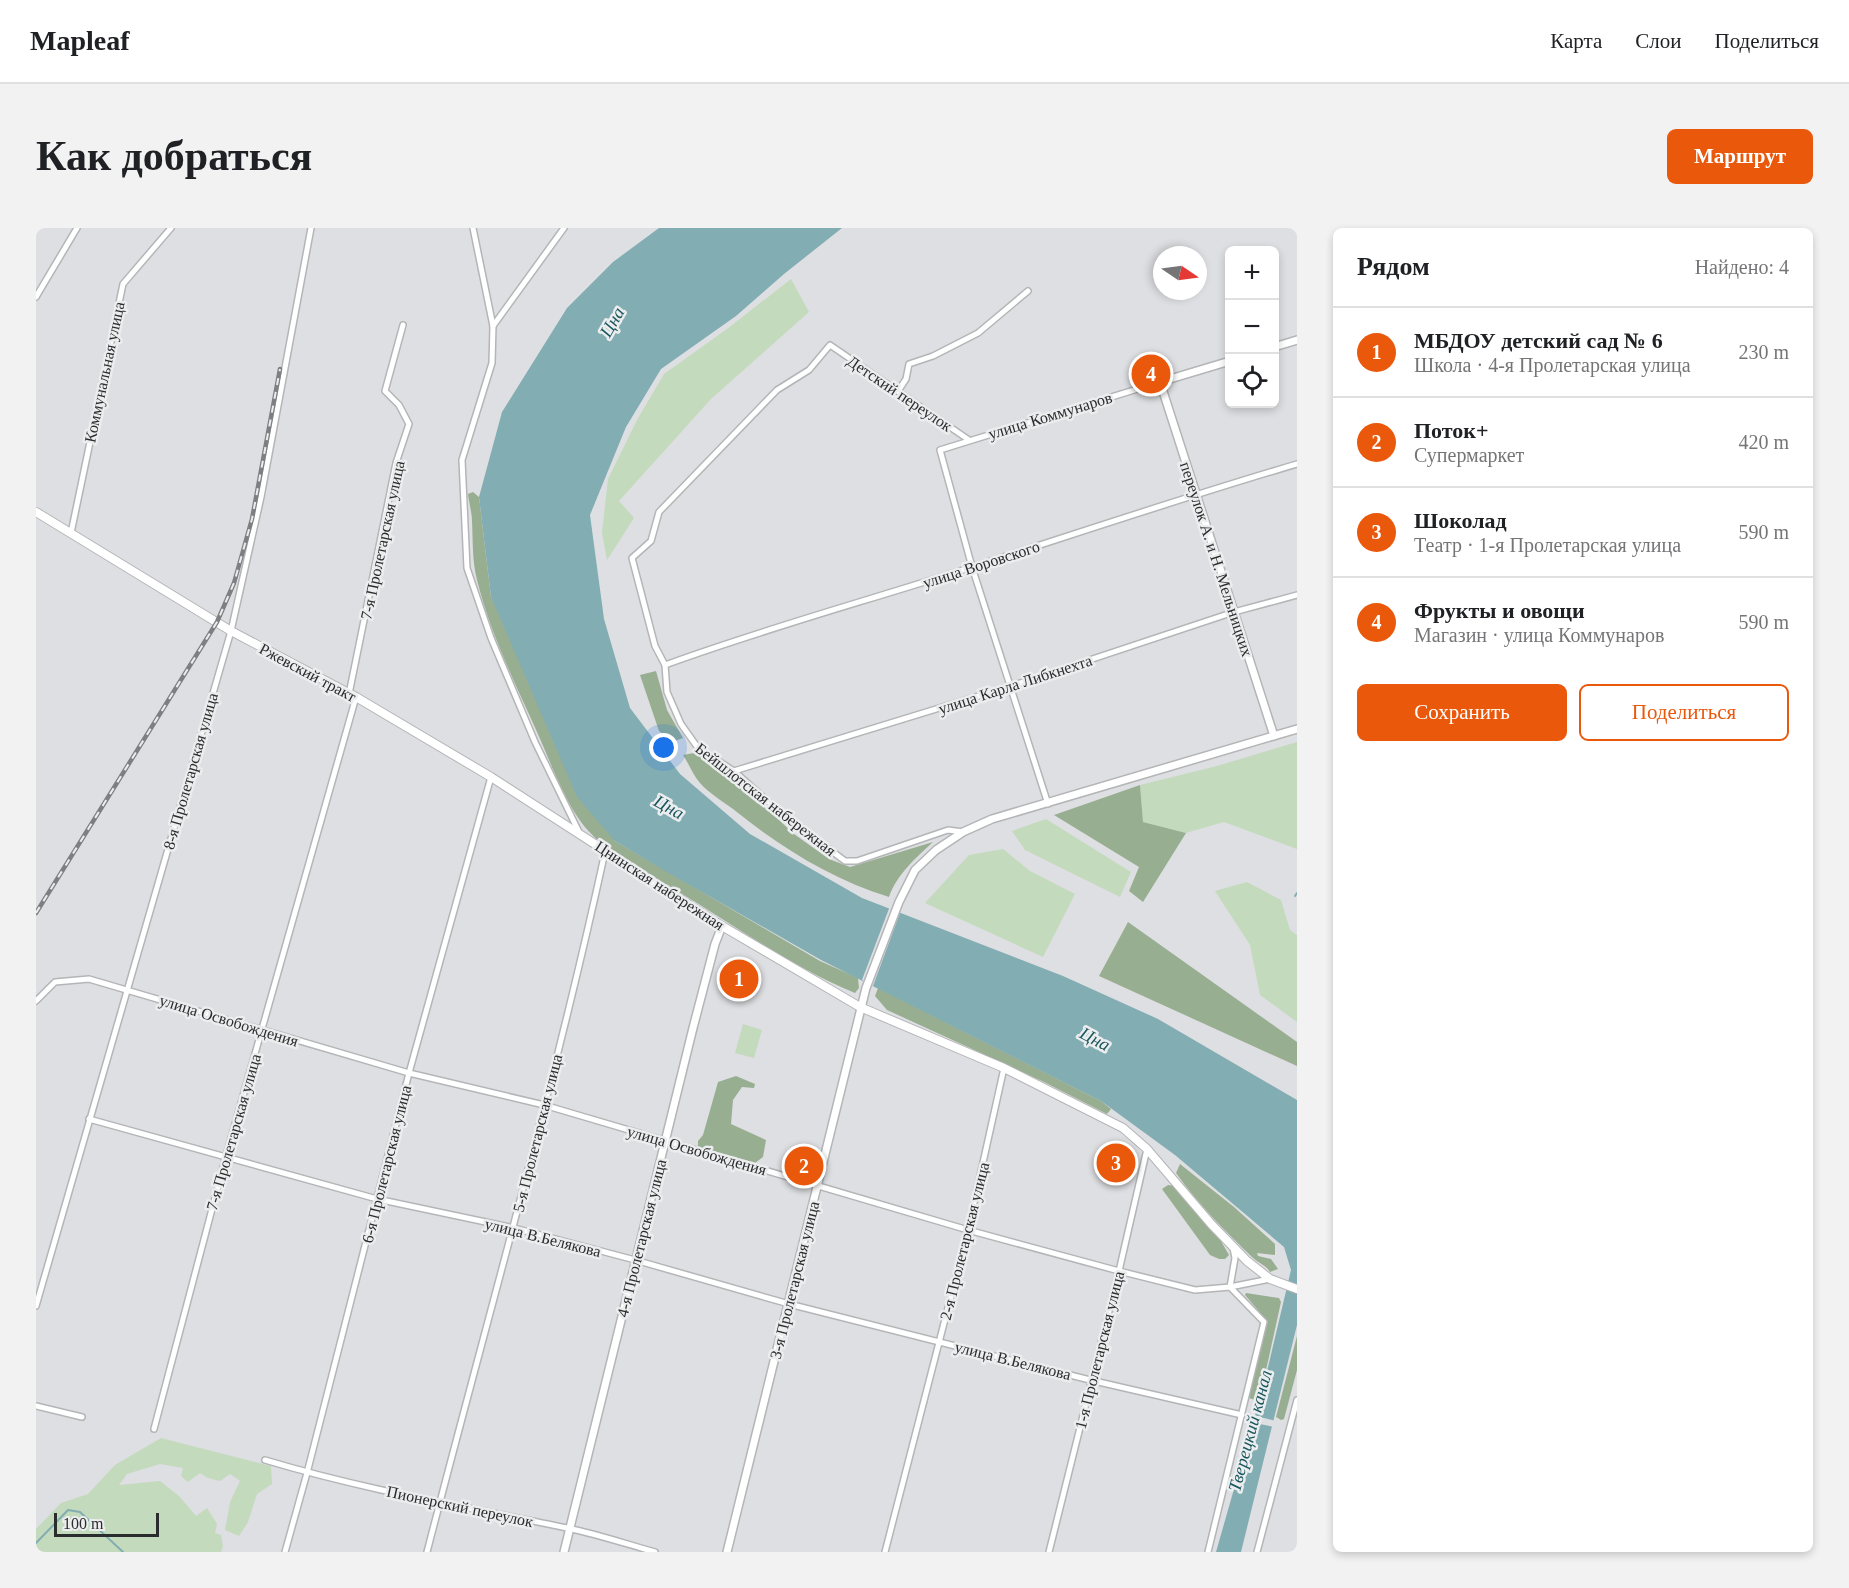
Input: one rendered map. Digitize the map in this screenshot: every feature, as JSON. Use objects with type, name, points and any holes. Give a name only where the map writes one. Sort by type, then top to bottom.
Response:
[{"type":"main road","name":"Ржевский тракт","points":[[36,512],[231,631],[352,695],[579,832]]},
{"type":"main road","name":"Цнинская набережная","points":[[579,832],[605,852],[722,926],[860,1007],[1004,1068],[1123,1128],[1147,1149],[1233,1248],[1270,1279],[1297,1289]]},
{"type":"street","points":[[36,297],[77,228]]},
{"type":"street","name":"Коммунальная улица","points":[[71,532],[123,284],[171,228]]},
{"type":"street","name":"8-я Пролетарская улица","points":[[36,1306],[231,631],[261,497],[312,228]]},
{"type":"street","name":"Цнинская набережная","points":[[473,228],[493,326],[492,363],[462,460],[467,568],[491,638],[530,732],[579,832]]},
{"type":"street","points":[[493,326],[564,228]]},
{"type":"street","points":[[898,392],[906,379],[909,364],[933,356],[978,333],[1028,291]]},
{"type":"street","name":"7-я Пролетарская улица","points":[[154,1429],[352,695],[396,463],[409,424],[399,405],[385,391],[403,325]]},
{"type":"street","points":[[1279,346],[1297,340]]},
{"type":"street","name":"Детский переулок","points":[[830,345],[969,440]]},
{"type":"street","name":"Бейшлотская набережная","points":[[830,345],[809,370],[777,390],[659,512],[651,541],[632,558],[655,646],[665,665],[667,692],[681,724],[698,748],[734,771],[782,814],[845,861],[857,861],[948,830],[963,832]]},
{"type":"street","name":"улица Коммунаров","points":[[940,450],[1225,362]]},
{"type":"street","name":"переулок А. и Н. Мельницких","points":[[1160,382],[1274,736]]},
{"type":"street","name":"Детский переулок","points":[[940,450],[972,567],[1048,804]]},
{"type":"street","name":"улица Воровского","points":[[665,665],[720,645],[972,567],[1195,494],[1297,464]]},
{"type":"street","name":"улица Карла Либкнехта","points":[[734,771],[1011,686],[1234,612],[1297,595]]},
{"type":"street","name":"Бейшлотская набережная","points":[[866,988],[899,902],[915,870],[936,849],[963,832],[992,819],[1297,729]]},
{"type":"street","name":"6-я Пролетарская улица","points":[[285,1552],[409,1073],[490,777]]},
{"type":"street","name":"5-я Пролетарская улица","points":[[427,1552],[514,1228],[585,944],[605,852]]},
{"type":"street","name":"4-я Пролетарская улица","points":[[564,1552],[665,1140],[715,944],[722,926]]},
{"type":"street","name":"улица Освобождения","points":[[36,1001],[55,982],[89,979],[409,1073],[544,1105],[1119,1272],[1195,1290],[1230,1287],[1270,1279]]},
{"type":"street","name":"3-я Пролетарская улица","points":[[727,1552],[866,988]]},
{"type":"street","name":"2-я Пролетарская улица","points":[[885,1552],[968,1230],[1004,1068]]},
{"type":"street","name":"улица В.Белякова","points":[[89,1119],[377,1200],[514,1228],[789,1304],[1090,1380],[1242,1415]]},
{"type":"street","name":"1-я Пролетарская улица","points":[[1049,1552],[1090,1380],[1119,1272],[1147,1149]]},
{"type":"street","points":[[1208,1552],[1264,1322],[1230,1287],[1235,1258],[1233,1248]]},
{"type":"street","points":[[1257,1552],[1297,1401]]},
{"type":"street","points":[[36,1406],[82,1417]]},
{"type":"street","points":[[1290,1426],[1297,1428]]},
{"type":"street","name":"Пионерский переулок","points":[[265,1460],[307,1473],[439,1504],[570,1528],[655,1552]]},
{"type":"green space","points":[[791,279],[809,312],[711,399],[619,501],[634,518],[607,560],[602,533],[608,479],[637,420],[664,374]]},
{"type":"green space","points":[[473,492],[479,497],[491,597],[615,841],[820,961],[858,978],[859,988],[855,993],[786,959],[628,862],[604,846],[584,826],[558,780],[504,658],[482,600],[474,566],[472,518],[468,494]]},
{"type":"green space","points":[[656,671],[667,710],[683,738],[672,742],[659,731],[640,675]]},
{"type":"green space","points":[[1297,742],[1297,849],[1224,822],[1186,833],[1143,822],[1140,785],[1217,766]]},
{"type":"green space","points":[[699,752],[723,768],[794,834],[829,859],[850,867],[933,842],[902,874],[889,897],[868,890],[788,849],[711,794],[698,780],[683,755]]},
{"type":"green space","points":[[1140,785],[1143,822],[1186,833],[1143,902],[1129,891],[1139,867],[1054,815]]},
{"type":"green space","points":[[1046,819],[1131,872],[1120,897],[1025,850],[1012,831]]},
{"type":"green space","points":[[1003,849],[1030,871],[1075,894],[1043,957],[925,903],[969,855]]},
{"type":"green space","points":[[1247,882],[1281,900],[1290,930],[1297,935],[1297,1022],[1260,995],[1250,945],[1215,891]]},
{"type":"green space","points":[[1128,922],[1297,1042],[1297,1066],[1099,976]]},
{"type":"green space","points":[[878,988],[1101,1101],[1111,1109],[1107,1114],[1044,1082],[887,1010],[875,996]]},
{"type":"green space","points":[[743,1024],[762,1030],[754,1058],[735,1053]]},
{"type":"green space","points":[[736,1076],[755,1084],[754,1088],[742,1087],[733,1100],[731,1124],[766,1140],[763,1157],[755,1163],[698,1147],[718,1082]]},
{"type":"green space","points":[[1180,1164],[1234,1207],[1275,1244],[1275,1255],[1257,1253],[1258,1256],[1271,1259],[1278,1269],[1270,1272],[1212,1217],[1176,1173]]},
{"type":"green space","points":[[1168,1185],[1176,1186],[1218,1236],[1229,1255],[1225,1259],[1210,1255],[1162,1189]]},
{"type":"green space","points":[[1246,1293],[1279,1298],[1281,1302],[1261,1393],[1255,1400],[1249,1398],[1266,1324],[1263,1316],[1245,1295]]},
{"type":"green space","points":[[1297,1336],[1297,1370],[1284,1419],[1281,1420],[1276,1417]]},
{"type":"green space","points":[[161,1438],[271,1466],[272,1484],[257,1494],[248,1522],[239,1536],[225,1530],[230,1502],[240,1481],[230,1474],[220,1481],[200,1473],[188,1482],[181,1476],[183,1468],[160,1464],[127,1474],[119,1485],[160,1481],[179,1496],[196,1516],[207,1508],[217,1524],[215,1533],[221,1535],[223,1546],[221,1552],[36,1552],[36,1529],[61,1503],[88,1494],[115,1465]]},
{"type":"water","name":"Цна","points":[[659,228],[842,228],[736,316],[661,369],[626,427],[590,515],[604,619],[630,708],[680,774],[750,834],[862,898],[1063,976],[1158,1019],[1297,1100],[1297,1325],[1241,1552],[1216,1552],[1264,1384],[1291,1270],[1284,1247],[1175,1155],[1101,1101],[821,960],[665,871],[615,841],[577,797],[491,597],[479,497],[502,412],[567,308],[613,262]]},
{"type":"pier","points":[[890,906],[901,910],[873,986],[862,980]]},
{"type":"pier","points":[[1252,1415],[1276,1421],[1274,1427],[1250,1422]]},
{"type":"waterway","points":[[36,1543],[68,1510],[80,1512],[123,1552]]},
{"type":"railway","points":[[36,913],[217,622],[234,583],[252,519],[280,369]]},
{"type":"place","name":"Фрукты и овощи","points":[[1151,374]]},
{"type":"place","name":"МБДОУ детский сад № 6","points":[[739,979]]},
{"type":"place","name":"Шоколад","points":[[1116,1163]]},
{"type":"place","name":"Поток+","points":[[804,1166]]},
{"type":"water label","name":"Тверецкий канал","points":[[1250,1431]]}]
